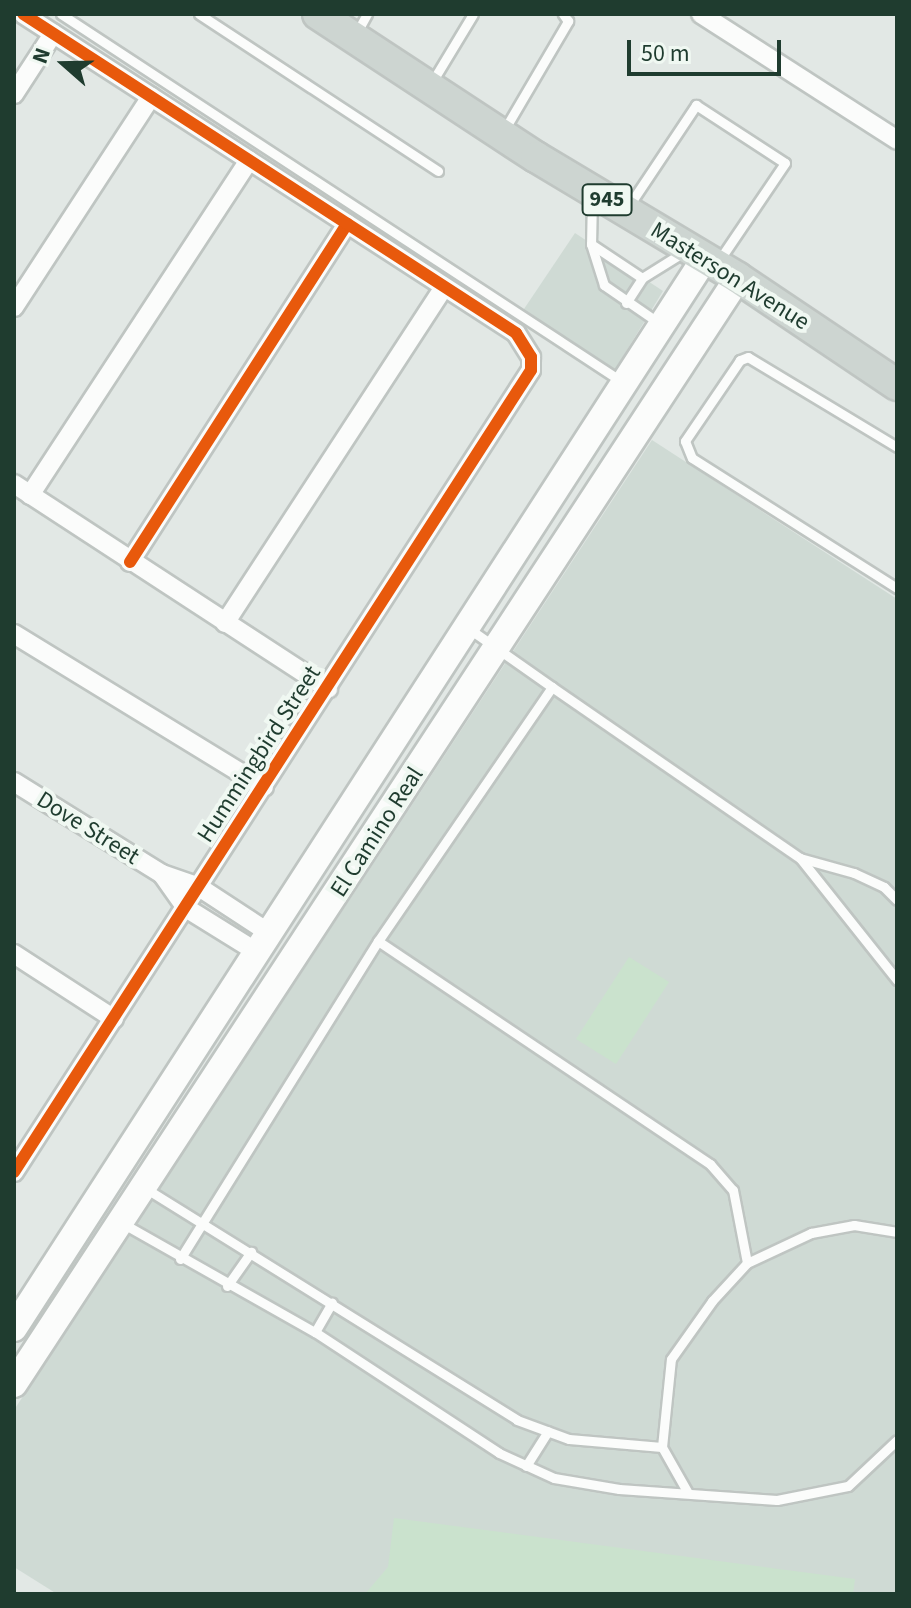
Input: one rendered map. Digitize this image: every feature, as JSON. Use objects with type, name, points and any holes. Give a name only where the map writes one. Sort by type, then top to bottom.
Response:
[{"type":"main road","name":"Masterson Avenue","points":[[318,14],[360,26],[428,88],[712,263],[897,385]]},
{"type":"street","points":[[23,14],[444,287],[225,623]]},
{"type":"street","points":[[701,14],[897,140]]},
{"type":"street","points":[[14,94],[53,34]]},
{"type":"street","points":[[14,307],[151,97]]},
{"type":"street","points":[[30,495],[249,160]]},
{"type":"street","points":[[130,562],[347,224]]},
{"type":"street","name":"El Camino Real","points":[[14,1328],[662,325],[712,263]]},
{"type":"street","name":"El Camino Real","points":[[14,1384],[145,1188],[495,647],[712,263]]},
{"type":"street","name":"Hummingbird Street","points":[[14,1172],[525,386],[531,357],[516,333],[444,287]]},
{"type":"street","points":[[14,484],[328,689]]},
{"type":"street","points":[[14,634],[264,787]]},
{"type":"street","name":"Dove Street","points":[[14,782],[162,874],[199,887],[263,942]]},
{"type":"street","name":"Dove Street","points":[[162,874],[186,908],[263,942]]},
{"type":"street","points":[[14,954],[114,1019]]},
{"type":"street","points":[[57,1261],[84,1277]]},
{"type":"lane","points":[[61,14],[624,383]]},
{"type":"lane","points":[[428,88],[473,14]]},
{"type":"lane","points":[[501,134],[568,21],[563,14]]},
{"type":"lane","points":[[202,15],[438,171]]},
{"type":"lane","points":[[626,211],[696,105],[785,163],[712,263],[642,278],[626,303]]},
{"type":"lane","points":[[593,191],[591,244],[604,285],[662,325]]},
{"type":"lane","points":[[591,244],[642,278]]},
{"type":"lane","points":[[897,447],[748,357],[740,360],[685,441],[692,458],[897,588]]},
{"type":"lane","points":[[466,627],[800,858],[897,980]]},
{"type":"lane","points":[[180,1259],[378,941],[552,687]]},
{"type":"lane","points":[[800,858],[854,873],[884,887],[897,900]]},
{"type":"lane","points":[[378,941],[710,1164],[733,1190],[747,1263]]},
{"type":"lane","points":[[145,1188],[517,1420],[548,1431],[633,1448],[662,1447]]},
{"type":"lane","points":[[122,1223],[227,1286],[315,1332],[526,1466],[554,1478],[619,1489],[777,1500],[848,1486],[897,1440]]},
{"type":"lane","points":[[688,1493],[662,1447],[671,1359],[712,1301],[747,1263],[811,1233],[854,1225],[897,1232]]},
{"type":"lane","points":[[227,1286],[251,1252]]},
{"type":"lane","points":[[315,1332],[332,1303]]},
{"type":"lane","points":[[526,1466],[548,1431]]},
{"type":"shaded area","points":[[575,233],[663,291],[613,373],[522,312]]},
{"type":"shaded area","points":[[652,440],[897,599],[897,1594],[57,1594],[14,1567],[14,1410]]},
{"type":"green space","points":[[629,957],[669,982],[616,1064],[576,1039]]},
{"type":"green space","points":[[394,1518],[855,1579],[853,1594],[365,1594],[388,1567]]},
{"type":"cycle path","points":[[14,1172],[531,370],[531,357],[516,333],[23,14]]},
{"type":"cycle path","points":[[130,562],[347,224]]}]
